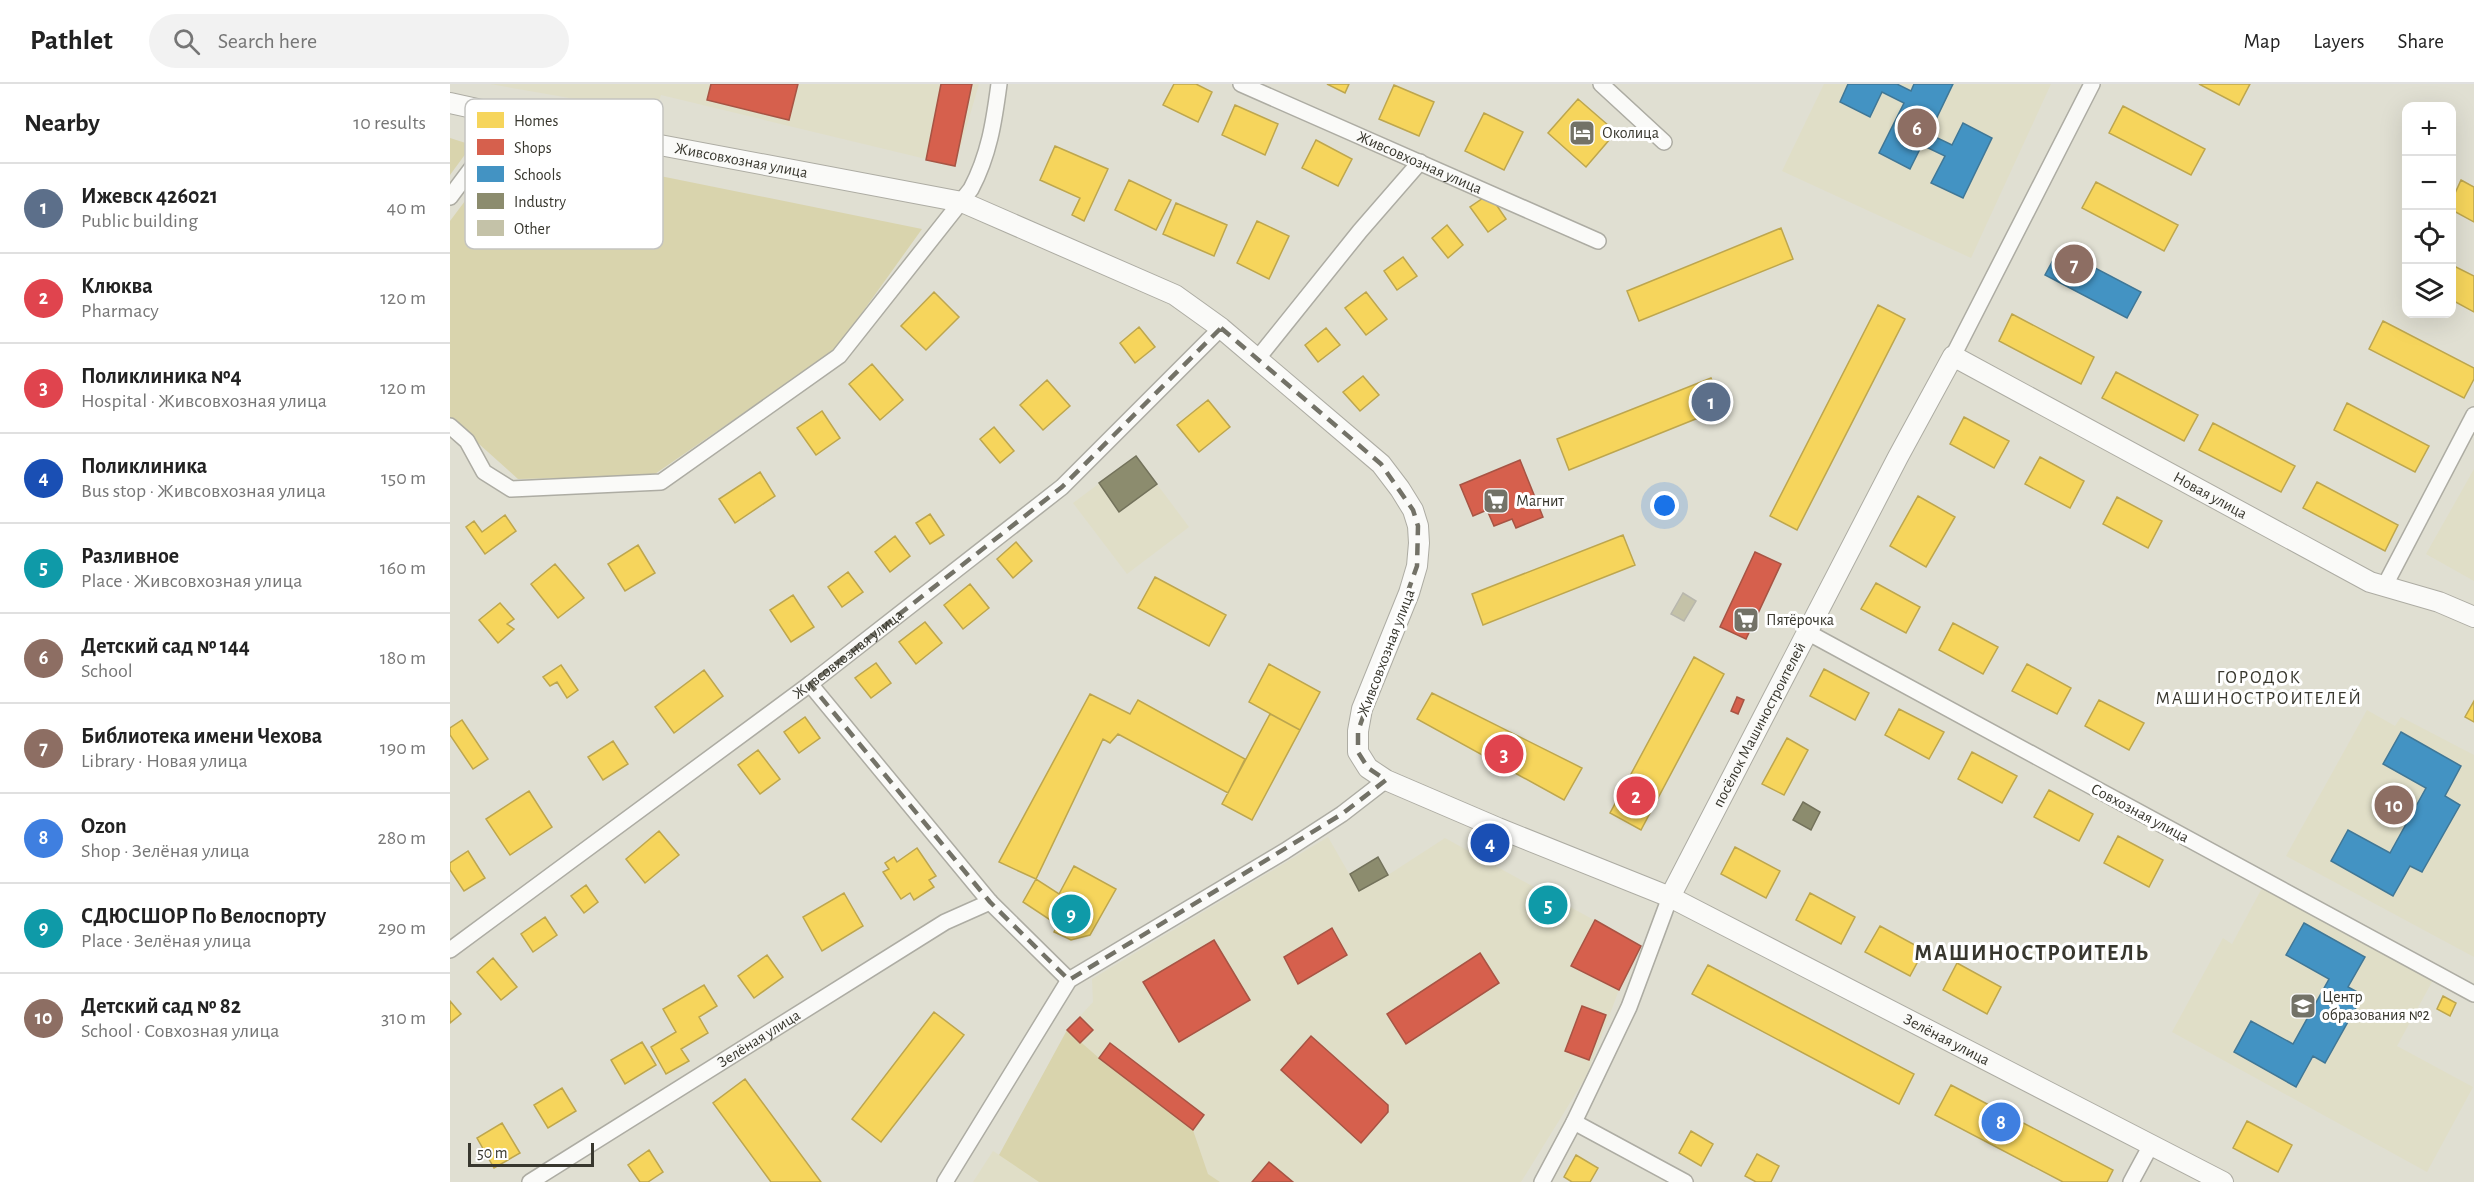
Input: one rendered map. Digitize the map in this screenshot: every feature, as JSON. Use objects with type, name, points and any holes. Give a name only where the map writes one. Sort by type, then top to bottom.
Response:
[{"type":"street","points":[[450,426],[467,441],[484,472],[511,489],[661,482],[839,356],[962,202],[983,166],[993,132],[999,84]]},
{"type":"street","name":"Живсовхозная улица","points":[[1241,84],[1598,241]]},
{"type":"street","points":[[1601,84],[1664,142]]},
{"type":"street","points":[[1953,356],[2092,84]]},
{"type":"street","name":"Живсовхозная улица","points":[[450,103],[465,106]]},
{"type":"street","name":"Живсовхозная улица","points":[[663,146],[962,202],[1175,295],[1221,328],[1381,464],[1413,510],[1418,526],[1417,566],[1409,593],[1372,681],[1362,709],[1358,731],[1358,752],[1368,768],[1386,780],[1542,847],[1670,897]]},
{"type":"street","points":[[1258,358],[1419,162]]},
{"type":"street","points":[[450,197],[465,177]]},
{"type":"street","name":"Живсовхозная улица","points":[[450,950],[810,684],[1062,487],[1221,328]]},
{"type":"street","name":"посёлок Машиностроителей","points":[[1670,897],[1898,457],[1953,356]]},
{"type":"street","name":"Новая улица","points":[[1953,356],[2370,582],[2439,602],[2474,617]]},
{"type":"street","points":[[2384,587],[2474,415]]},
{"type":"street","name":"Совхозная улица","points":[[1807,632],[2474,994]]},
{"type":"street","points":[[810,684],[990,902],[1069,980]]},
{"type":"street","points":[[945,1182],[1069,980],[1285,851],[1342,814],[1386,780]]},
{"type":"street","points":[[1542,1182],[1574,1122],[1629,1007],[1670,897]]},
{"type":"street","name":"Зелёная улица","points":[[1670,897],[2223,1182]]},
{"type":"street","name":"Зелёная улица","points":[[530,1182],[945,922],[990,902]]},
{"type":"street","points":[[1574,1122],[1685,1182]]},
{"type":"street","points":[[2131,1182],[2151,1145]]},
{"type":"highlighted area","points":[[1221,328],[1381,464],[1413,510],[1418,526],[1417,566],[1358,731],[1358,752],[1368,768],[1386,780],[1342,814],[1069,980],[990,902],[810,684],[1062,487]]},
{"type":"shaded area","points":[[490,84],[979,84],[955,166],[661,95],[660,99],[575,99]]},
{"type":"shaded area","points":[[1824,84],[2051,84],[1971,258],[1782,171]]},
{"type":"shaded area","points":[[450,138],[465,143],[465,155],[450,175]]},
{"type":"shaded area","points":[[663,177],[922,229],[836,349],[652,476],[518,479],[450,418],[450,221],[465,201],[465,249],[663,249]]},
{"type":"shaded area","points":[[1136,456],[1189,527],[1127,574],[1073,503]]},
{"type":"shaded area","points":[[2474,469],[2474,581],[2426,554]]},
{"type":"shaded area","points":[[2367,710],[2395,726],[2401,717],[2474,755],[2474,957],[2286,856]]},
{"type":"shaded area","points":[[1328,837],[1359,891],[1445,838],[1641,946],[1619,990],[1586,1077],[1521,1182],[1220,1182],[1208,1175],[1193,1130],[1099,1058],[1067,1030],[1093,1002],[1092,979]]},
{"type":"shaded area","name":"Центр образования №2","points":[[2262,888],[2433,980],[2397,1046],[2473,1087],[2427,1172],[2172,1032],[2223,938],[2232,944]]},
{"type":"shaded area","points":[[1067,1030],[1099,1058],[1193,1130],[1208,1174],[1220,1182],[1039,1182],[999,1155]]},
{"type":"shaded area","points":[[993,1151],[1027,1172],[1039,1182],[973,1182]]},
{"type":"building: Homes","points":[[1174,84],[1196,84],[1212,92],[1198,122],[1163,105]]},
{"type":"building: Homes","points":[[1327,84],[1349,84],[1345,93]]},
{"type":"building: Homes","points":[[2199,84],[2250,84],[2239,105]]},
{"type":"building: Homes","points":[[1394,85],[1434,102],[1419,136],[1379,119]]},
{"type":"building: Homes","name":"Околица","points":[[1578,99],[1616,132],[1586,167],[1548,133]]},
{"type":"building: Homes","points":[[1235,105],[1278,124],[1265,155],[1222,135]]},
{"type":"building: Homes","points":[[2123,106],[2205,149],[2191,175],[2109,133]]},
{"type":"building: Homes","points":[[1484,113],[1523,132],[1504,170],[1465,151]]},
{"type":"building: Homes","points":[[1316,140],[1352,159],[1338,186],[1302,168]]},
{"type":"building: Homes","points":[[1055,146],[1108,169],[1084,221],[1072,215],[1080,198],[1040,180]]},
{"type":"building: Homes","points":[[1129,180],[1171,200],[1156,230],[1115,210]]},
{"type":"building: Homes","points":[[2461,180],[2474,187],[2474,222],[2456,212],[2456,191]]},
{"type":"building: Homes","points":[[2096,182],[2178,225],[2164,251],[2082,208]]},
{"type":"building: Homes","points":[[1489,194],[1506,219],[1488,232],[1470,207]]},
{"type":"building: Homes","points":[[1176,203],[1227,225],[1214,256],[1163,234]]},
{"type":"building: Homes","points":[[1257,221],[1289,236],[1269,279],[1237,263]]},
{"type":"building: Homes","points":[[1447,225],[1463,245],[1448,258],[1432,238]]},
{"type":"building: Homes","points":[[1781,228],[1793,259],[1639,321],[1627,291]]},
{"type":"building: Homes","points":[[1403,257],[1417,276],[1397,290],[1384,271]]},
{"type":"building: Homes","points":[[2456,267],[2474,276],[2474,312],[2456,302]]},
{"type":"building: Homes","points":[[934,292],[959,317],[926,350],[901,326]]},
{"type":"building: Homes","points":[[1366,292],[1387,319],[1366,335],[1345,308]]},
{"type":"building: Homes","points":[[1878,305],[1905,319],[1797,530],[1770,516]]},
{"type":"building: Homes","points":[[2012,314],[2094,357],[2081,384],[1999,341]]},
{"type":"building: Homes","points":[[2383,321],[2474,368],[2474,379],[2464,398],[2369,349]]},
{"type":"building: Homes","points":[[1139,327],[1155,347],[1135,363],[1120,343]]},
{"type":"building: Homes","points":[[1326,328],[1340,345],[1318,362],[1305,345]]},
{"type":"building: Homes","points":[[872,364],[903,400],[880,420],[849,384]]},
{"type":"building: Homes","points":[[2116,372],[2198,415],[2184,441],[2102,398]]},
{"type":"building: Homes","points":[[1363,376],[1379,395],[1360,411],[1343,392]]},
{"type":"building: Homes","points":[[1711,378],[1723,408],[1569,470],[1557,439]]},
{"type":"building: Homes","points":[[1047,380],[1070,406],[1043,430],[1020,405]]},
{"type":"building: Homes","points":[[1208,400],[1230,427],[1199,452],[1177,425]]},
{"type":"building: Homes","points":[[2347,403],[2429,446],[2415,472],[2334,430]]},
{"type":"building: Homes","points":[[822,411],[840,438],[816,455],[797,428]]},
{"type":"building: Homes","points":[[1964,417],[2009,441],[1994,468],[1950,444]]},
{"type":"building: Homes","points":[[2213,423],[2295,466],[2281,492],[2199,450]]},
{"type":"building: Homes","points":[[994,427],[1014,451],[1000,463],[980,439]]},
{"type":"building: Homes","points":[[2040,457],[2084,481],[2070,508],[2025,484]]},
{"type":"building: Homes","points":[[760,472],[775,496],[735,523],[719,499]]},
{"type":"building: Homes","points":[[2317,482],[2398,525],[2385,551],[2303,508]]},
{"type":"building: Homes","points":[[1918,496],[1955,517],[1926,567],[1890,546]]},
{"type":"building: Homes","points":[[2117,497],[2162,521],[2148,548],[2103,524]]},
{"type":"building: Homes","points":[[930,514],[944,535],[930,544],[916,523]]},
{"type":"building: Homes","points":[[505,515],[516,531],[485,554],[466,527],[474,521],[482,532]]},
{"type":"building: Homes","points":[[1623,535],[1635,565],[1483,625],[1472,594]]},
{"type":"building: Homes","points":[[895,536],[910,556],[890,572],[875,552]]},
{"type":"building: Homes","points":[[1016,542],[1032,561],[1013,578],[997,559]]},
{"type":"building: Homes","points":[[638,545],[655,573],[625,591],[608,564]]},
{"type":"building: Homes","points":[[555,564],[584,598],[558,618],[531,584]]},
{"type":"building: Homes","points":[[848,572],[863,592],[842,607],[828,587]]},
{"type":"building: Homes","points":[[1155,577],[1226,615],[1209,646],[1138,608]]},
{"type":"building: Homes","points":[[1876,583],[1920,607],[1906,633],[1861,609]]},
{"type":"building: Homes","points":[[970,584],[989,608],[963,629],[944,605]]},
{"type":"building: Homes","points":[[793,595],[814,627],[791,642],[770,610]]},
{"type":"building: Homes","points":[[500,603],[514,619],[507,624],[514,629],[498,643],[479,620]]},
{"type":"building: Homes","points":[[925,622],[942,643],[916,664],[899,642]]},
{"type":"building: Homes","points":[[1953,623],[1998,647],[1983,674],[1939,650]]},
{"type":"building: Homes","points":[[1694,657],[1724,674],[1641,830],[1610,813]]},
{"type":"building: Homes","points":[[876,663],[891,683],[871,698],[855,678]]},
{"type":"building: Homes","points":[[1269,664],[1320,692],[1300,730],[1249,702]]},
{"type":"building: Homes","points":[[2027,664],[2071,688],[2057,714],[2012,691]]},
{"type":"building: Homes","points":[[561,665],[578,690],[567,698],[557,682],[550,686],[543,677]]},
{"type":"building: Homes","points":[[1824,669],[1869,693],[1855,720],[1810,696]]},
{"type":"building: Homes","points":[[704,670],[723,696],[674,733],[655,707]]},
{"type":"building: Homes","points":[[1432,693],[1582,768],[1564,800],[1417,719]]},
{"type":"building: Homes","points":[[1090,694],[1130,714],[1138,700],[1245,759],[1228,793],[1118,734],[1110,743],[1103,739],[1036,879],[999,862]]},
{"type":"building: Homes","points":[[2099,700],[2144,723],[2129,750],[2085,726]]},
{"type":"building: Homes","points":[[2474,701],[2474,722],[2465,717]]},
{"type":"building: Homes","points":[[1899,709],[1944,732],[1929,759],[1885,735]]},
{"type":"building: Homes","points":[[1270,714],[1300,730],[1252,820],[1222,804]]},
{"type":"building: Homes","points":[[805,717],[820,738],[799,753],[784,732]]},
{"type":"building: Homes","points":[[462,720],[488,759],[473,769],[450,735],[450,728]]},
{"type":"building: Homes","points":[[1787,738],[1808,750],[1784,795],[1762,784]]},
{"type":"building: Homes","points":[[613,741],[628,764],[603,780],[588,757]]},
{"type":"building: Homes","points":[[758,750],[780,779],[760,794],[738,765]]},
{"type":"building: Homes","points":[[1972,752],[2017,776],[2002,803],[1958,779]]},
{"type":"building: Homes","points":[[2049,790],[2093,814],[2079,841],[2034,817]]},
{"type":"building: Homes","points":[[529,791],[552,827],[510,855],[486,819]]},
{"type":"building: Homes","points":[[659,831],[679,855],[645,883],[626,859]]},
{"type":"building: Homes","points":[[2118,836],[2163,860],[2149,887],[2104,863]]},
{"type":"building: Homes","points":[[1735,847],[1780,871],[1766,898],[1721,874]]},
{"type":"building: Homes","points":[[917,848],[936,876],[929,880],[934,887],[914,900],[910,893],[901,899],[883,872],[889,869],[885,863],[894,857],[897,862]]},
{"type":"building: Homes","points":[[468,851],[485,878],[464,891],[450,870],[450,863]]},
{"type":"building: Homes","points":[[1074,866],[1116,889],[1090,935],[1071,940],[1054,932],[1058,925],[1023,902],[1036,879],[1059,894]]},
{"type":"building: Homes","points":[[586,885],[598,902],[584,913],[571,896]]},
{"type":"building: Homes","points":[[844,893],[863,926],[822,951],[803,917]]},
{"type":"building: Homes","points":[[1810,893],[1855,917],[1841,944],[1796,920]]},
{"type":"building: Homes","points":[[545,917],[557,935],[533,952],[521,934]]},
{"type":"building: Homes","points":[[1880,926],[1924,950],[1910,976],[1865,952]]},
{"type":"building: Homes","points":[[767,955],[783,977],[754,998],[738,976]]},
{"type":"building: Homes","points":[[493,958],[517,987],[501,1000],[477,972]]},
{"type":"building: Homes","points":[[1957,963],[2001,987],[1987,1014],[1943,990]]},
{"type":"building: Homes","points":[[1708,965],[1914,1074],[1899,1104],[1692,994]]},
{"type":"building: Homes","points":[[704,985],[717,1006],[699,1017],[708,1033],[681,1049],[689,1061],[666,1074],[651,1047],[676,1032],[663,1009]]},
{"type":"building: Homes","points":[[2443,996],[2456,1003],[2450,1016],[2437,1009]]},
{"type":"building: Homes","points":[[450,1001],[461,1014],[450,1023]]},
{"type":"building: Homes","points":[[934,1012],[964,1035],[881,1142],[852,1119]]},
{"type":"building: Homes","points":[[642,1042],[656,1065],[625,1084],[611,1060]]},
{"type":"building: Homes","points":[[745,1079],[821,1182],[771,1182],[713,1103]]},
{"type":"building: Homes","points":[[1951,1085],[2113,1170],[2107,1182],[2063,1182],[1935,1115]]},
{"type":"building: Homes","points":[[562,1088],[576,1111],[548,1128],[534,1105]]},
{"type":"building: Homes","points":[[2247,1121],[2292,1145],[2278,1172],[2233,1148]]},
{"type":"building: Homes","points":[[502,1123],[520,1153],[494,1168],[477,1138]]},
{"type":"building: Homes","points":[[1691,1131],[1713,1144],[1701,1166],[1679,1153]]},
{"type":"building: Homes","points":[[649,1150],[663,1172],[648,1182],[640,1182],[628,1165]]},
{"type":"building: Homes","points":[[1757,1154],[1779,1166],[1771,1182],[1756,1182],[1745,1176]]},
{"type":"building: Homes","points":[[1576,1155],[1598,1168],[1590,1182],[1572,1182],[1564,1177]]},
{"type":"building: Shops","points":[[711,84],[798,84],[789,120],[707,100]]},
{"type":"building: Shops","points":[[941,84],[972,84],[955,166],[926,160]]},
{"type":"building: Shops","points":[[1520,460],[1543,517],[1516,528],[1512,519],[1494,526],[1487,510],[1473,516],[1460,485]]},
{"type":"building: Shops","points":[[1755,552],[1781,564],[1746,639],[1720,627]]},
{"type":"building: Shops","points":[[1737,697],[1744,700],[1738,714],[1731,711]]},
{"type":"building: Shops","points":[[1543,891],[1562,902],[1552,918],[1534,908]]},
{"type":"building: Shops","points":[[1595,920],[1641,946],[1619,990],[1571,966]]},
{"type":"building: Shops","points":[[1332,928],[1347,955],[1298,984],[1284,957]]},
{"type":"building: Shops","points":[[1214,940],[1250,1000],[1179,1042],[1143,982]]},
{"type":"building: Shops","points":[[1480,953],[1499,983],[1406,1044],[1387,1014]]},
{"type":"building: Shops","points":[[1582,1006],[1606,1015],[1589,1060],[1565,1051]]},
{"type":"building: Shops","points":[[1080,1017],[1093,1030],[1080,1043],[1067,1030]]},
{"type":"building: Shops","points":[[1311,1036],[1388,1105],[1388,1112],[1361,1143],[1281,1070]]},
{"type":"building: Shops","points":[[1110,1043],[1204,1115],[1193,1130],[1099,1058]]},
{"type":"building: Shops","points":[[1269,1162],[1293,1182],[1252,1182]]},
{"type":"building: Schools","points":[[1848,84],[1897,84],[1911,91],[1914,84],[1953,84],[1929,134],[1952,145],[1963,123],[1992,138],[1963,198],[1931,183],[1945,156],[1922,145],[1910,169],[1879,153],[1904,103],[1882,92],[1870,117],[1840,102]]},
{"type":"building: Schools","points":[[2059,249],[2141,292],[2127,318],[2045,275]]},
{"type":"building: Schools","points":[[2401,732],[2461,766],[2445,796],[2460,805],[2422,872],[2410,866],[2393,896],[2331,861],[2348,830],[2390,853],[2426,788],[2383,764]]},
{"type":"building: Schools","points":[[2304,923],[2365,957],[2348,987],[2363,995],[2325,1063],[2313,1056],[2296,1087],[2234,1052],[2251,1021],[2293,1044],[2329,979],[2286,955]]},
{"type":"building: Industry","points":[[1136,456],[1157,484],[1119,512],[1099,483]]},
{"type":"building: Industry","points":[[1803,802],[1820,812],[1811,830],[1793,820]]},
{"type":"building: Industry","points":[[1378,857],[1388,875],[1359,891],[1350,874]]},
{"type":"building: Other","points":[[1683,593],[1696,601],[1684,621],[1671,614]]},
{"type":"place","name":"Детский сад № 144","points":[[1917,128]]},
{"type":"place","name":"Околица","points":[[1582,133]]},
{"type":"place","name":"Библиотека имени Чехова","points":[[2074,264]]},
{"type":"place","name":"Ижевск 426021","points":[[1711,402]]},
{"type":"place","name":"Магнит","points":[[1496,501]]},
{"type":"place","name":"Пятёрочка","points":[[1746,620]]},
{"type":"place","name":"Поликлиника №4","points":[[1504,754]]},
{"type":"place","name":"Клюква","points":[[1636,796]]},
{"type":"place","name":"Детский сад № 82","points":[[2394,805]]},
{"type":"place","name":"Поликлиника","points":[[1490,843]]},
{"type":"place","name":"Разливное","points":[[1548,905]]},
{"type":"place","name":"СДЮСШОР По Велоспорту","points":[[1071,914]]},
{"type":"place","name":"Центр образования №2","points":[[2303,1006]]},
{"type":"place","name":"Ozon","points":[[2001,1122]]},
{"type":"district","name":"ГОРОДОК МАШИНОСТРОИТЕЛЕЙ","points":[[2259,688]]},
{"type":"district","name":"МАШИНОСТРОИТЕЛЬ","points":[[2032,953]]}]
